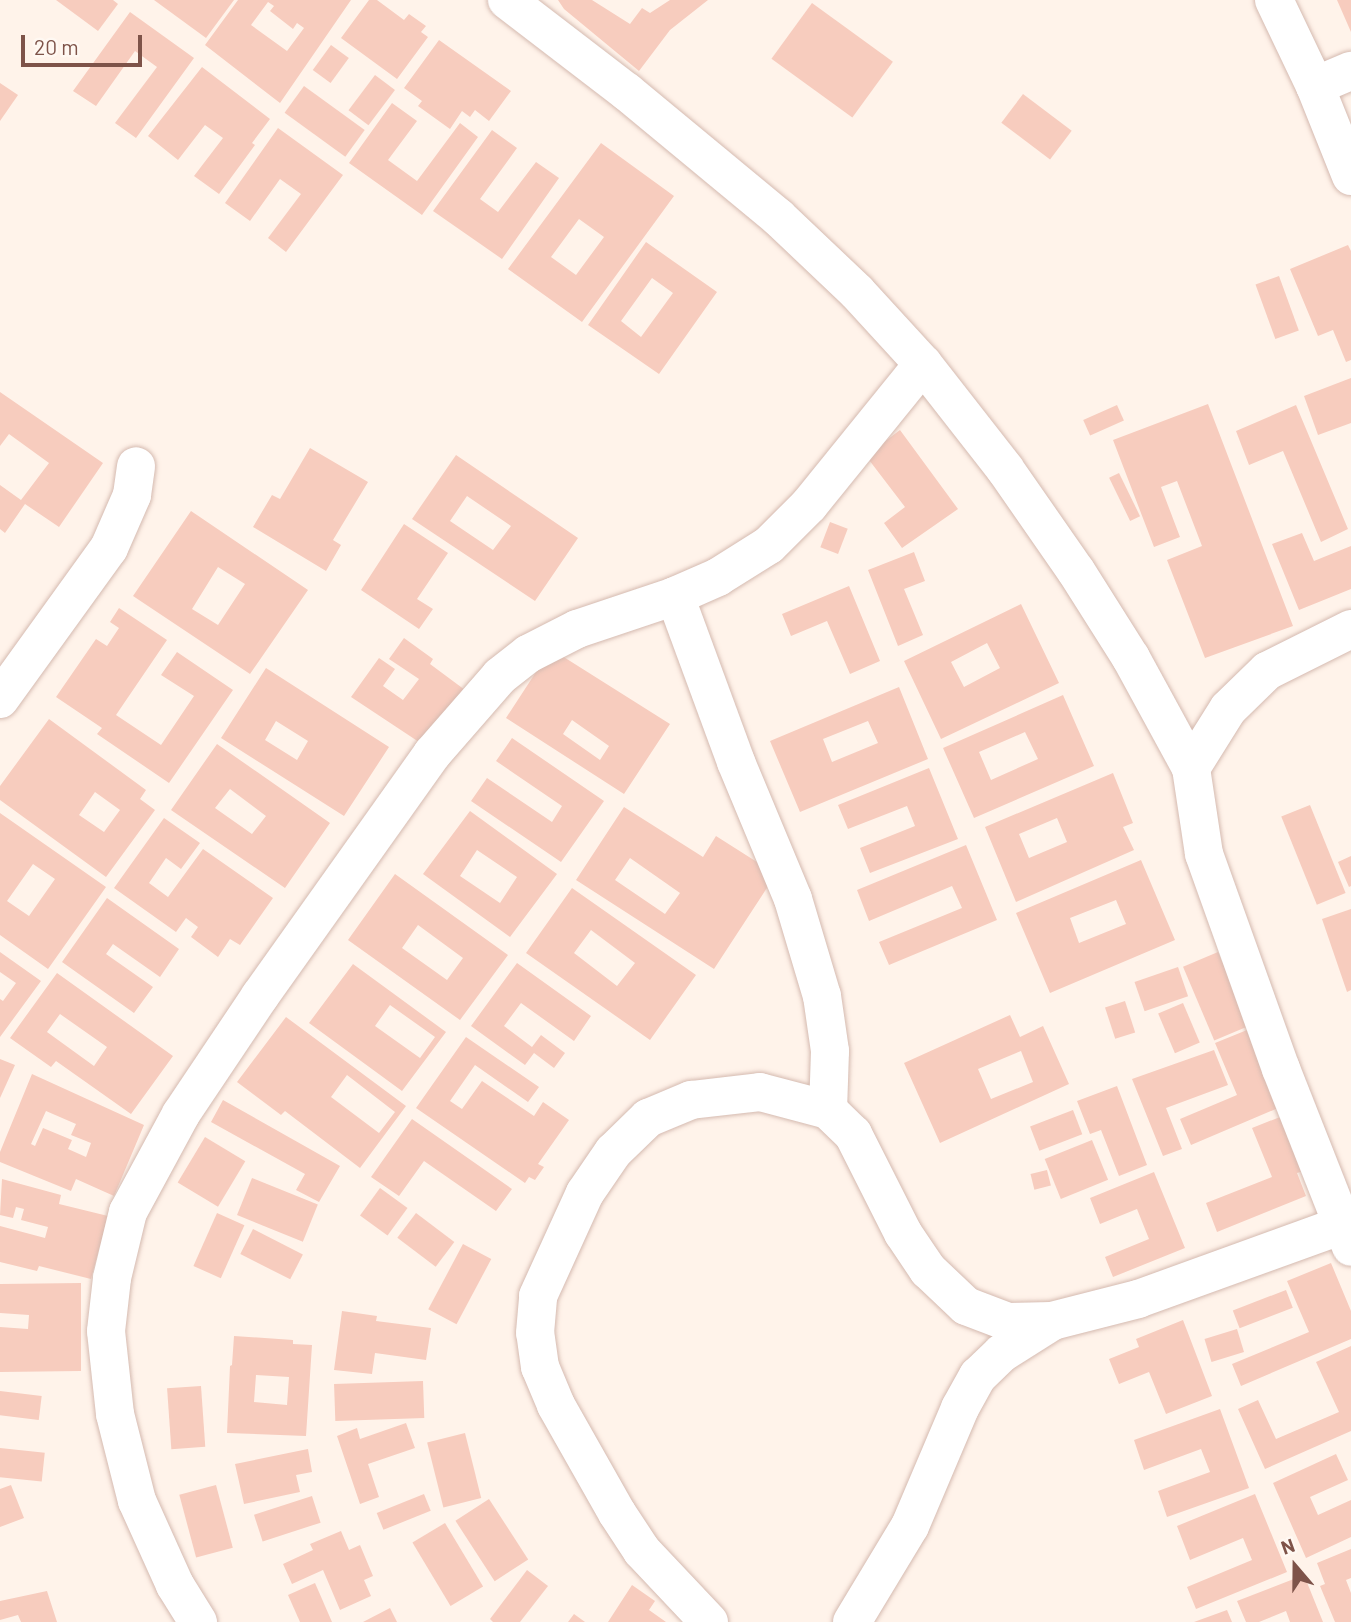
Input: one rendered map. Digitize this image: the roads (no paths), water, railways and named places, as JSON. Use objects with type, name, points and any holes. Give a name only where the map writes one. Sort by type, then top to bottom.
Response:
[{"type":"street","points":[[507,0],[627,92],[778,217],[857,292],[923,364],[1005,469],[1076,572],[1131,658],[1191,768],[1204,854],[1346,1237],[1138,1299],[1052,1321],[1008,1322],[967,1306],[928,1270],[903,1233],[853,1135],[828,1111],[760,1092],[691,1100],[648,1118],[612,1152],[585,1193],[538,1296],[535,1333],[540,1367],[556,1405],[642,1551],[709,1622]]},
{"type":"street","points":[[1274,0],[1315,86],[1351,176]]},
{"type":"street","points":[[1315,86],[1351,71]]},
{"type":"street","points":[[198,1622],[175,1585],[137,1501],[115,1414],[106,1331],[113,1278],[128,1212],[181,1114],[260,996],[463,716],[500,676],[528,654],[577,629],[675,596],[718,577],[769,545],[809,505],[923,364]]},
{"type":"street","points":[[0,699],[108,548],[132,495],[136,466]]},
{"type":"street","points":[[675,596],[736,762],[793,899],[822,996],[830,1051],[828,1111]]},
{"type":"street","points":[[1191,768],[1228,709],[1268,671],[1351,629]]},
{"type":"street","points":[[852,1622],[910,1526],[960,1408],[978,1376],[1002,1353],[1052,1321]]}]
